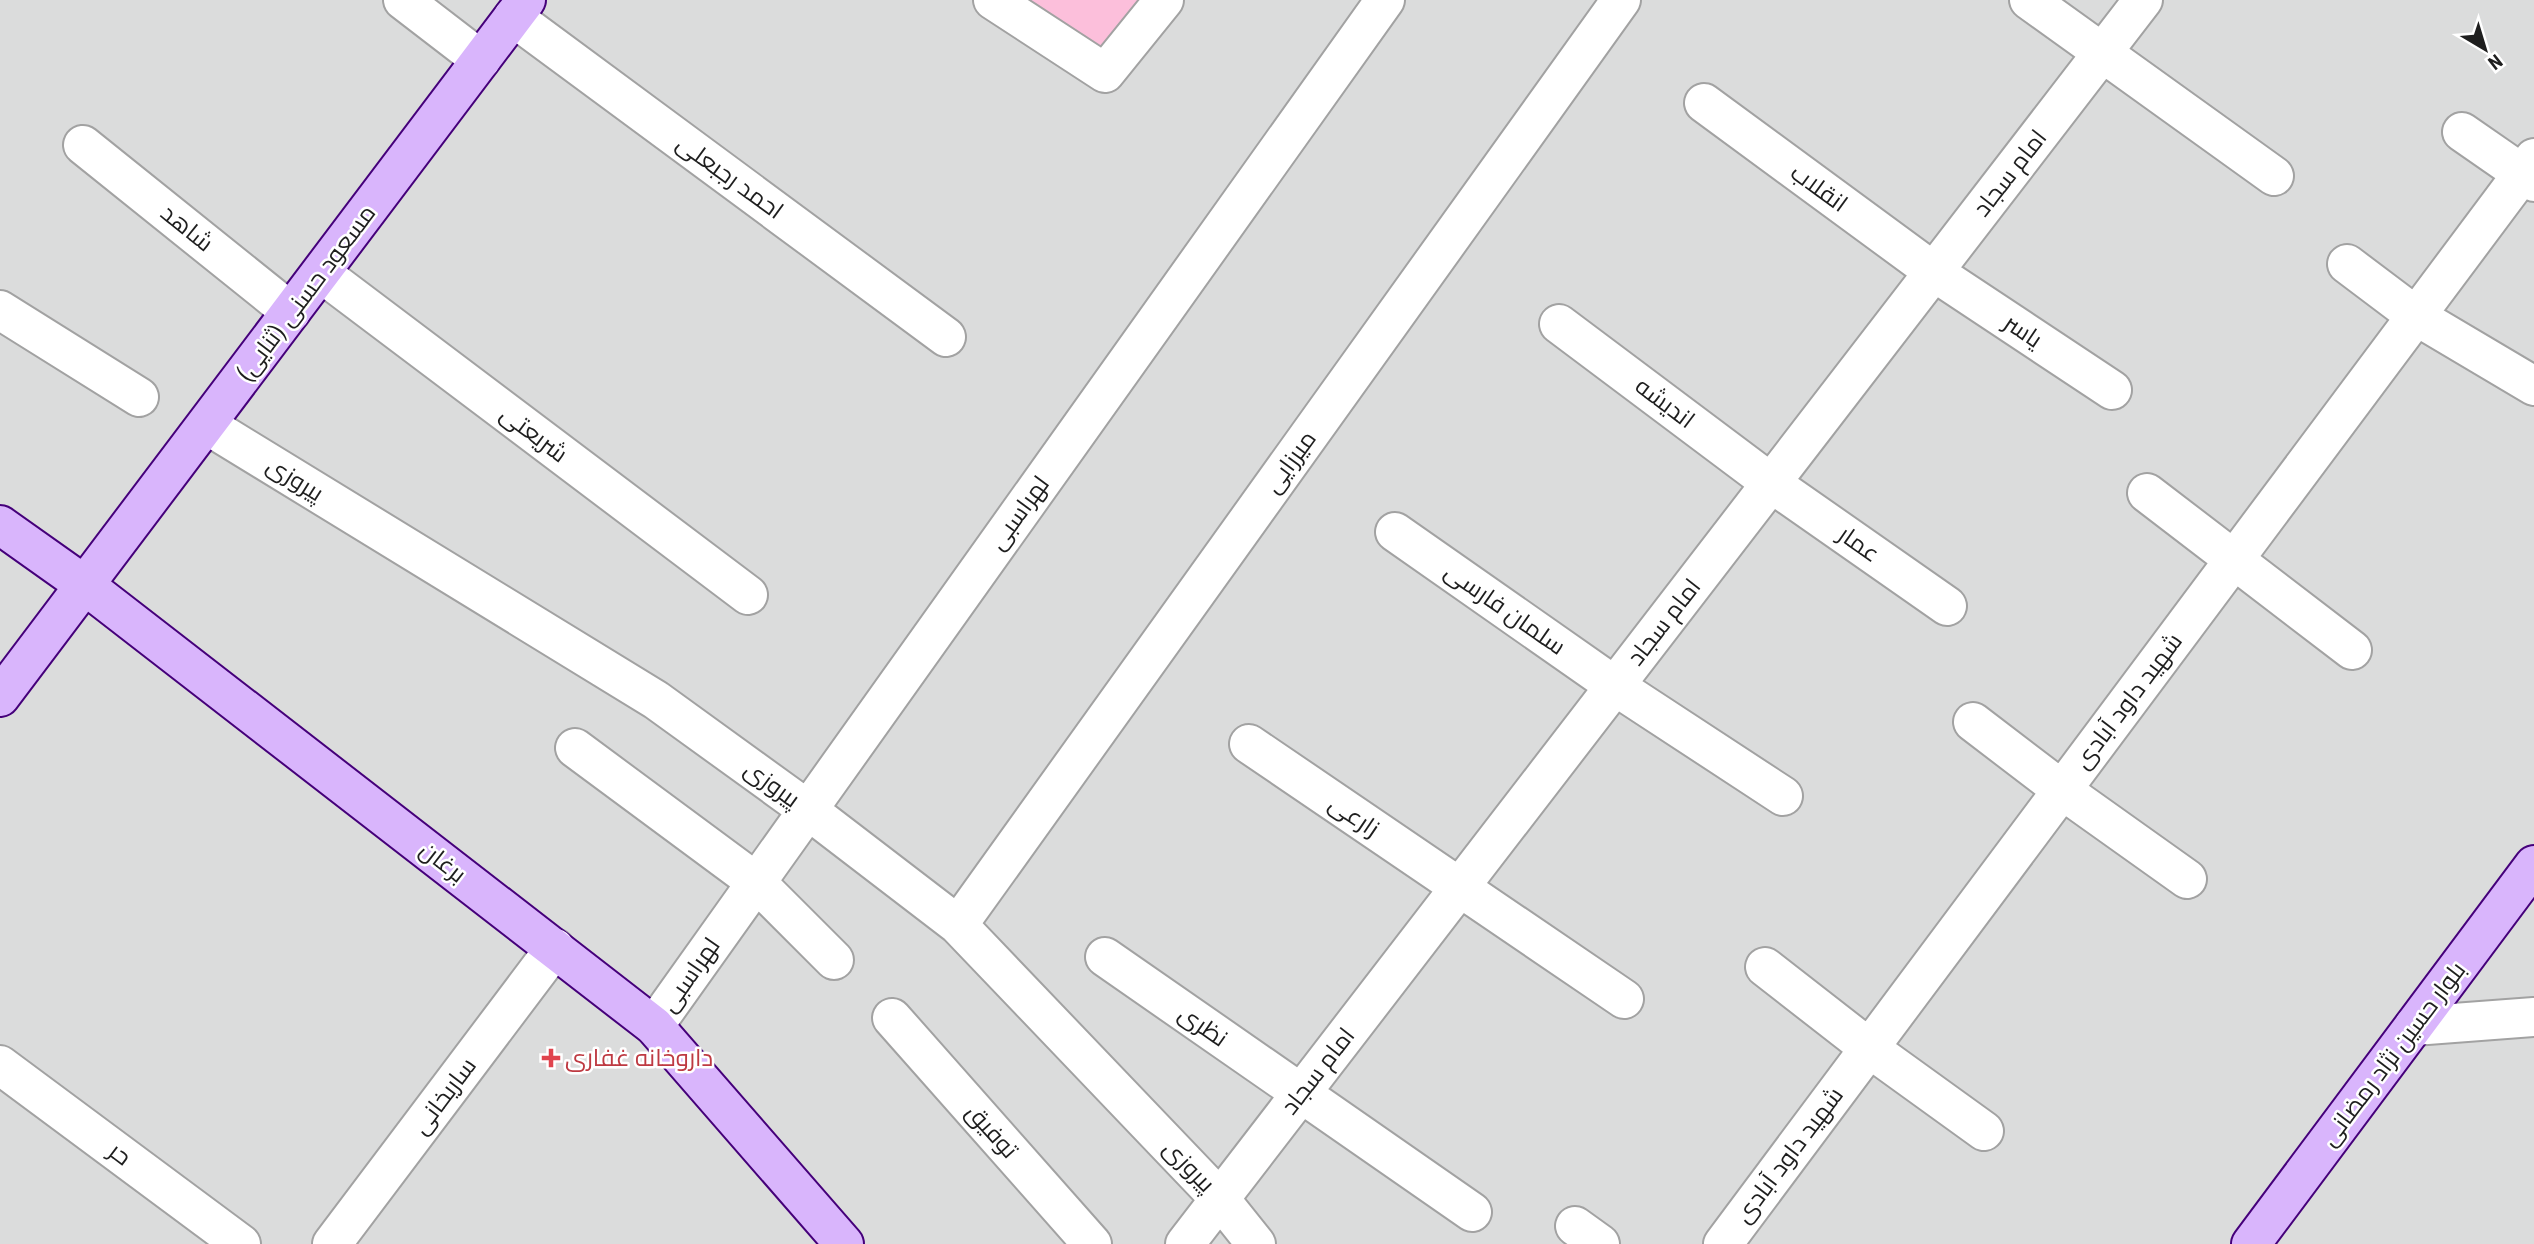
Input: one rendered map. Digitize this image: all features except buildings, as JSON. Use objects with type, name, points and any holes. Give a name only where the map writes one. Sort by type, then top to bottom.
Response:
[{"type":"main road","name":"مسعود حسنی (ثنایی)","points":[[0,697],[519,9]]},
{"type":"main road","name":"برغان","points":[[0,525],[86,586],[654,1026],[844,1244]]},
{"type":"main road","name":"بلوار حسین نژاد رمضانی","points":[[2251,1244],[2534,865]]},
{"type":"street","points":[[403,0],[481,60]]},
{"type":"street","points":[[993,0],[1105,73],[1164,0]]},
{"type":"street","name":"لهراسبی","points":[[654,1026],[1385,0]]},
{"type":"street","name":"میرزایی","points":[[958,925],[1621,0]]},
{"type":"street","points":[[2029,0],[2274,176]]},
{"type":"street","name":"امام سجاد","points":[[1185,1244],[2143,0]]},
{"type":"street","name":"احمد رجبعلی","points":[[519,9],[946,337]]},
{"type":"street","name":"انقلاب","points":[[1704,103],[1934,272]]},
{"type":"street","points":[[2462,132],[2530,171]]},
{"type":"street","name":"شاهد","points":[[83,145],[291,312]]},
{"type":"street","name":"شهید داود آبادی","points":[[1723,1244],[2416,316],[2530,171]]},
{"type":"street","points":[[2347,264],[2416,316],[2534,386]]},
{"type":"street","name":"یاسر","points":[[1934,272],[2112,390]]},
{"type":"street","name":"شریعتی","points":[[321,273],[748,595]]},
{"type":"street","points":[[0,310],[139,397]]},
{"type":"street","name":"اندیشه","points":[[1559,324],[1771,483]]},
{"type":"street","name":"پیروزی","points":[[207,425],[656,700],[808,810],[958,925],[1220,1199],[1256,1244]]},
{"type":"street","name":"عمار","points":[[1771,483],[1947,606]]},
{"type":"street","points":[[2147,493],[2352,650]]},
{"type":"street","name":"سلمان فارسی","points":[[1395,532],[1615,686],[1783,796]]},
{"type":"street","points":[[1973,722],[2062,790],[2187,879]]},
{"type":"street","name":"زارعی","points":[[1249,744],[1624,999]]},
{"type":"street","points":[[575,748],[756,882],[834,960]]},
{"type":"street","name":"ساریخانی","points":[[332,1244],[555,948]]},
{"type":"street","name":"نظری","points":[[1105,957],[1472,1212]]},
{"type":"street","points":[[1765,967],[1869,1048],[1984,1130]]},
{"type":"street","points":[[2414,1026],[2534,1017]]},
{"type":"street","name":"توفیق","points":[[892,1018],[1092,1244]]},
{"type":"street","name":"حر","points":[[0,1065],[241,1244]]},
{"type":"shaded area","points":[[0,0],[2534,0],[2534,1244],[0,1244]]},
{"type":"shaded area","points":[[1027,0],[1142,0],[1103,50]]},
{"type":"place","name":"داروخانه غفاری","points":[[551,1058]]}]
